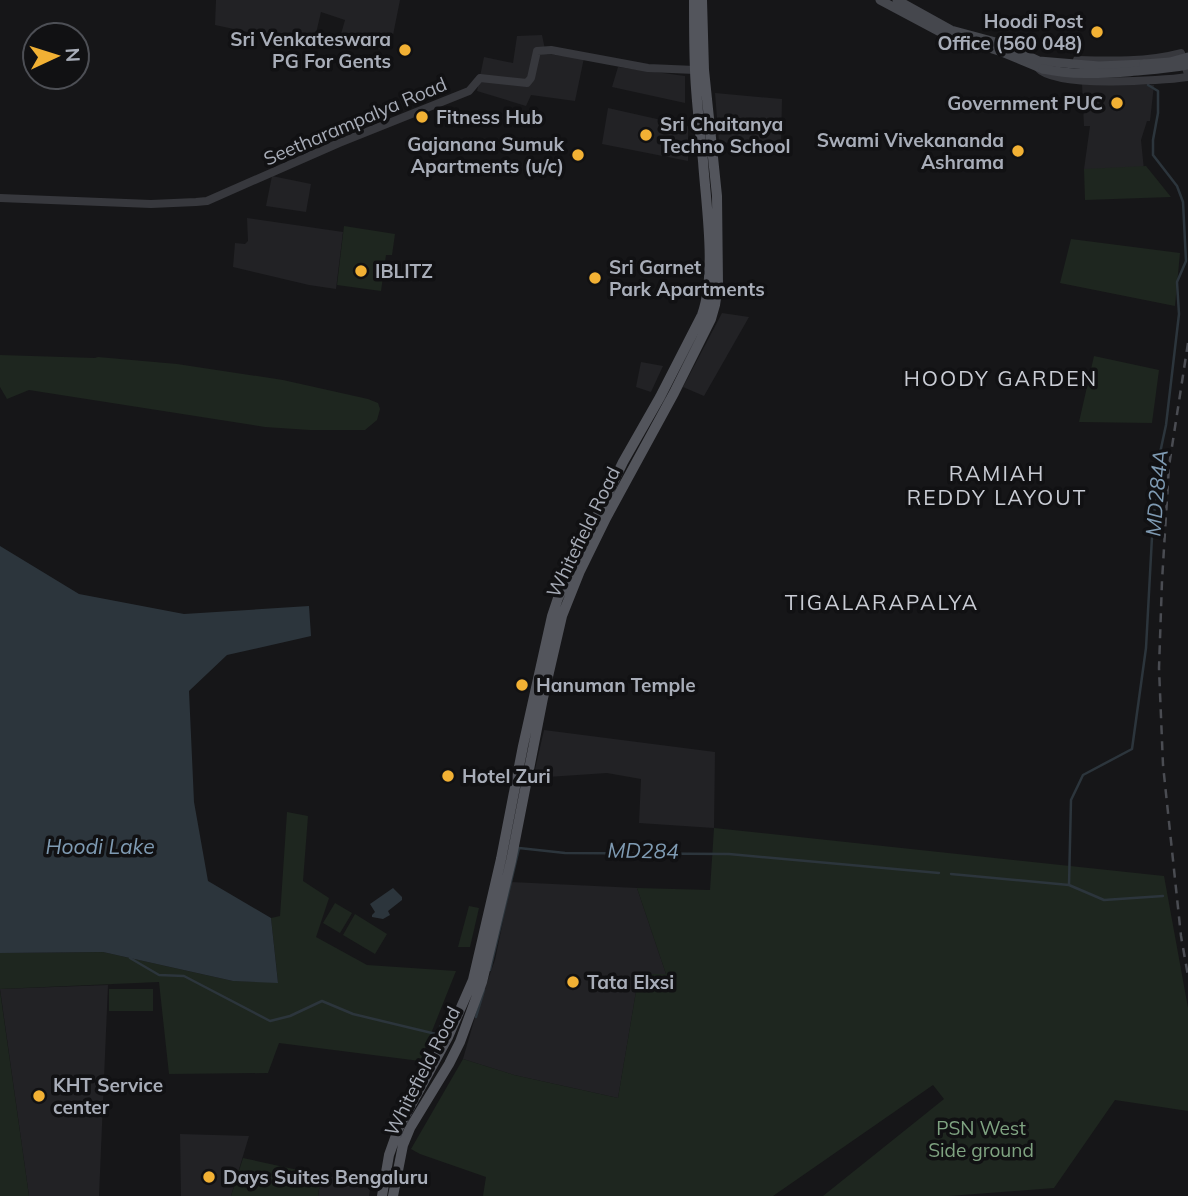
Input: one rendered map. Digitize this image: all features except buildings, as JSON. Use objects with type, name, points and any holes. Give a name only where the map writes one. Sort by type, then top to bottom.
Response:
[{"type":"main road","name":"Whitefield Road","points":[[382,1196],[389,1155],[399,1127],[449,1037],[473,980],[531,732],[562,616],[606,518],[711,319],[707,219],[695,70],[694,0]]},
{"type":"main road","name":"Whitefield Road","points":[[702,0],[704,70],[717,196],[718,284],[711,303]]},
{"type":"main road","points":[[880,0],[942,33],[1073,74],[1157,70],[1188,65]]},
{"type":"main road","points":[[897,0],[951,30],[1003,44],[1041,65],[1099,66],[1170,62],[1188,57]]},
{"type":"main road","name":"Whitefield Road","points":[[393,1196],[403,1144],[454,1053],[482,982],[511,861],[531,732]]},
{"type":"street","name":"Seetharampalya Road","points":[[0,198],[151,204],[207,201],[339,143],[469,91],[480,78],[527,83],[531,78],[537,51],[551,50],[648,68],[695,70]]},
{"type":"street","points":[[1181,52],[1188,75],[1154,80],[1088,81],[1042,73],[1041,65],[1050,58],[1075,61],[1146,59],[1181,52]]},
{"type":"shaded area","points":[[216,0],[400,0],[393,35],[384,33],[380,49],[341,34],[345,20],[321,12],[313,46],[215,25]]},
{"type":"shaded area","points":[[542,35],[546,54],[584,58],[575,101],[531,95],[526,106],[477,91],[484,57],[513,63],[517,36]]},
{"type":"shaded area","points":[[618,67],[685,76],[685,103],[612,87]]},
{"type":"shaded area","points":[[1082,84],[1154,85],[1150,121],[1147,121],[1141,140],[1144,170],[1084,169],[1090,126],[1084,126]]},
{"type":"shaded area","points":[[715,93],[782,99],[781,148],[719,142]]},
{"type":"shaded area","name":"Sri Chaitanya Techno School","points":[[608,108],[688,126],[688,161],[602,144]]},
{"type":"shaded area","points":[[272,176],[311,184],[306,212],[266,206]]},
{"type":"shaded area","points":[[247,218],[343,232],[336,289],[233,267],[235,243],[245,244],[248,241]]},
{"type":"shaded area","points":[[722,313],[749,317],[704,396],[683,387]]},
{"type":"shaded area","points":[[641,362],[663,366],[651,392],[636,387]]},
{"type":"shaded area","points":[[544,730],[715,752],[714,828],[639,823],[641,779],[607,773],[533,778]]},
{"type":"shaded area","name":"Tata Elxsi","points":[[511,882],[637,888],[666,974],[639,974],[618,1098],[514,1075],[463,1059],[495,960]]},
{"type":"shaded area","points":[[108,985],[99,1196],[29,1196],[0,989]]},
{"type":"shaded area","name":"Days Suites Bengaluru","points":[[180,1134],[249,1136],[231,1196],[181,1196]]},
{"type":"shaded area","points":[[321,1175],[371,1184],[369,1196],[318,1196]]},
{"type":"green space","points":[[1146,166],[1171,197],[1085,200],[1084,169]]},
{"type":"green space","name":"IBLITZ","points":[[344,226],[395,234],[392,255],[386,255],[381,291],[337,285]]},
{"type":"green space","points":[[1071,239],[1180,253],[1175,306],[1060,283]]},
{"type":"green space","points":[[0,355],[98,357],[177,364],[283,380],[368,399],[378,403],[380,409],[377,420],[365,430],[310,430],[265,427],[29,390],[7,399],[0,387]]},
{"type":"green space","points":[[1094,356],[1159,370],[1152,423],[1079,422]]},
{"type":"green space","points":[[287,812],[308,816],[303,881],[329,898],[316,937],[367,965],[456,971],[420,1061],[279,1043],[268,1073],[169,1074],[159,982],[0,989],[0,953],[103,952],[233,981],[278,982],[271,918],[280,916]]},
{"type":"green space","name":"PSN West Side ground","points":[[714,828],[1164,876],[1188,1008],[1188,1111],[1115,1100],[1054,1188],[949,1196],[823,1196],[944,1099],[933,1085],[773,1196],[483,1196],[486,1177],[411,1149],[463,1059],[514,1075],[618,1098],[639,974],[666,974],[637,888],[710,890]]},
{"type":"green space","points":[[335,903],[352,913],[340,933],[323,923]]},
{"type":"green space","points":[[469,906],[479,908],[470,947],[458,947]]},
{"type":"green space","points":[[355,914],[387,934],[375,954],[343,935]]},
{"type":"green space","points":[[109,989],[153,989],[153,1011],[109,1011]]},
{"type":"green space","points":[[0,991],[29,1196],[0,1196]]},
{"type":"green space","points":[[243,1158],[321,1175],[318,1196],[231,1196]]},
{"type":"water","name":"Hoodi Lake","points":[[0,546],[79,594],[184,614],[309,606],[311,636],[227,655],[189,691],[194,802],[208,881],[271,918],[278,983],[233,981],[103,952],[0,953]]},
{"type":"water","points":[[393,888],[402,900],[388,911],[390,915],[383,919],[372,917],[375,912],[370,904]]},
{"type":"waterway","name":"MD284A","points":[[1069,885],[1071,800],[1083,775],[1132,749],[1146,648],[1160,453],[1166,425],[1179,314],[1177,282],[1186,261],[1183,202],[1177,186],[1153,155],[1158,91],[1148,85]]},
{"type":"waterway","name":"MD284","points":[[490,970],[519,848],[565,853],[729,854],[939,873]]},
{"type":"waterway","name":"MD284","points":[[951,874],[1069,885],[1104,900],[1163,896]]},
{"type":"waterway","points":[[130,958],[159,975],[184,976],[270,1021],[290,1016],[322,1001],[353,1014],[436,1034],[445,1019]]},
{"type":"waterway","name":"MD284","points":[[476,1017],[484,990]]},
{"type":"railway","points":[[1188,343],[1169,466],[1159,668],[1163,765],[1181,936],[1188,976]]},
{"type":"place","name":"Hoodi Post Office (560 048)","points":[[1097,32]]},
{"type":"place","name":"Sri Venkateswara PG For Gents","points":[[405,50]]},
{"type":"place","name":"Government PUC","points":[[1117,103]]},
{"type":"place","name":"Fitness Hub","points":[[422,117]]},
{"type":"place","name":"Sri Chaitanya Techno School","points":[[646,135]]},
{"type":"place","name":"Swami Vivekananda Ashrama","points":[[1018,151]]},
{"type":"place","name":"Gajanana Sumuk Apartments (u/c)","points":[[578,155]]},
{"type":"place","name":"IBLITZ","points":[[361,271]]},
{"type":"place","name":"Sri Garnet Park Apartments","points":[[595,278]]},
{"type":"place","name":"Hanuman Temple","points":[[522,685]]},
{"type":"place","name":"Hotel Zuri","points":[[448,776]]},
{"type":"place","name":"Tata Elxsi","points":[[573,982]]},
{"type":"place","name":"KHT Service center","points":[[39,1096]]},
{"type":"place","name":"Days Suites Bengaluru","points":[[209,1177]]},
{"type":"district","name":"HOODY GARDEN","points":[[1001,379]]},
{"type":"district","name":"RAMIAH REDDY LAYOUT","points":[[997,486]]},
{"type":"district","name":"TIGALARAPALYA","points":[[882,603]]}]
